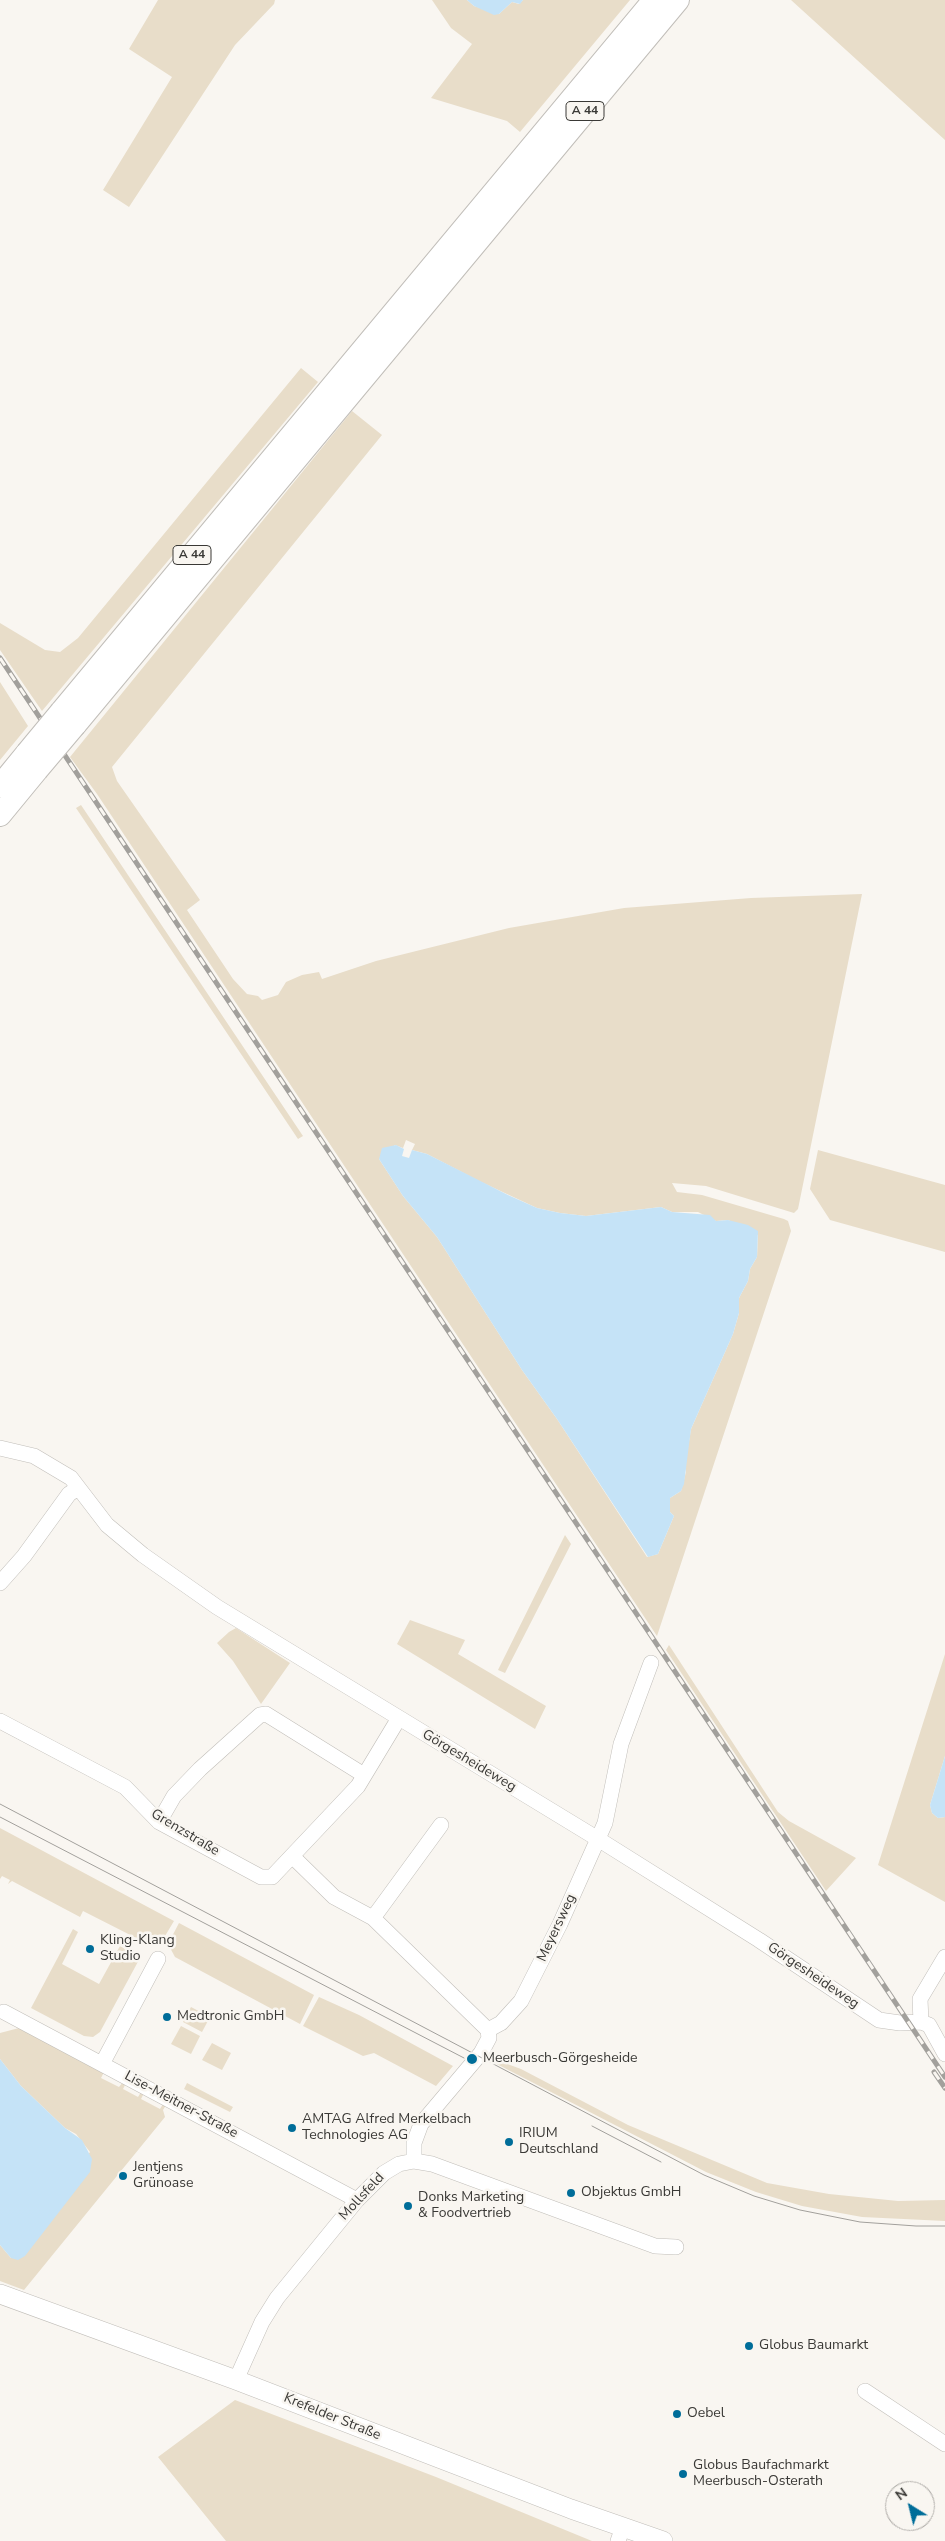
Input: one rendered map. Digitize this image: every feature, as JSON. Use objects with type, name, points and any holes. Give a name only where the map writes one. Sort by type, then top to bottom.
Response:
[{"type":"highway","name":"A 44","points":[[68,718],[654,0]]},
{"type":"highway","name":"A 44","points":[[0,815],[32,761],[678,0]]},
{"type":"highway","name":"A 44","points":[[0,786],[32,761]]},
{"type":"main road","name":"Krefelder Straße","points":[[0,2294],[236,2380],[620,2534],[663,2541]]},
{"type":"street","name":"Görgesheideweg","points":[[0,1448],[30,1454],[47,1462],[71,1478],[107,1525],[189,1588],[598,1839],[759,1940],[879,2020],[900,2023],[921,2022]]},
{"type":"street","points":[[0,1583],[24,1556],[69,1494],[78,1488]]},
{"type":"street","name":"Meyersweg","points":[[488,2030],[501,2023],[525,1994],[560,1924],[598,1839],[605,1823],[620,1744],[651,1663]]},
{"type":"street","points":[[159,1822],[174,1796],[193,1776],[260,1715],[266,1714],[364,1776]]},
{"type":"street","name":"Grenzstraße","points":[[0,1722],[125,1787],[159,1822],[262,1877],[272,1877],[358,1786],[399,1718]]},
{"type":"street","points":[[373,1918],[441,1825]]},
{"type":"street","points":[[292,1856],[334,1898],[373,1918],[488,2030],[488,2038],[481,2053],[421,2124],[414,2143],[414,2161],[432,2164],[655,2246],[676,2247]]},
{"type":"street","points":[[945,1957],[920,1999],[921,2022],[929,2025],[934,2030],[945,2054]]},
{"type":"street","points":[[102,2064],[158,1960]]},
{"type":"street","name":"Lise-Meitner-Straße","points":[[4,2012],[357,2200]]},
{"type":"street","name":"Mollsfeld","points":[[236,2380],[262,2322],[277,2298],[357,2200],[384,2173],[398,2164],[414,2161]]},
{"type":"street","points":[[865,2391],[945,2444]]},
{"type":"shaded area","points":[[158,0],[275,0],[274,4],[235,45],[129,207],[103,190],[172,77],[129,49]]},
{"type":"shaded area","points":[[432,0],[467,0],[474,6],[499,14],[512,2],[519,4],[523,0],[630,0],[520,132],[507,121],[431,98],[472,44],[451,28]]},
{"type":"shaded area","points":[[791,0],[945,0],[945,140]]},
{"type":"shaded area","points":[[301,368],[318,382],[42,711],[0,650],[0,623],[45,650],[60,652],[78,638]]},
{"type":"shaded area","points":[[352,411],[382,435],[112,767],[117,781],[200,900],[187,910],[233,979],[247,994],[258,996],[262,1000],[278,995],[286,982],[302,975],[319,972],[322,979],[376,961],[509,928],[624,908],[751,898],[862,894],[798,1209],[794,1213],[706,1186],[672,1183],[677,1192],[702,1195],[784,1219],[788,1221],[791,1231],[657,1636],[97,794],[70,757]],"holes":[[[406,1140],[415,1144],[412,1150],[427,1154],[537,1208],[586,1216],[661,1207],[672,1212],[698,1212],[716,1221],[728,1220],[758,1235],[757,1257],[750,1269],[748,1281],[739,1298],[739,1313],[733,1334],[691,1429],[685,1465],[686,1472],[681,1491],[670,1498],[670,1512],[674,1516],[658,1554],[647,1557],[557,1419],[522,1370],[437,1237],[403,1196],[379,1159],[395,1145],[403,1148]]]},
{"type":"shaded area","points":[[0,682],[28,726],[0,760]]},
{"type":"shaded area","points":[[81,805],[303,1136],[298,1139],[76,808]]},
{"type":"shaded area","points":[[818,1150],[945,1185],[945,1252],[830,1220],[810,1189]]},
{"type":"shaded area","points":[[565,1535],[571,1544],[505,1673],[498,1670]]},
{"type":"shaded area","points":[[410,1620],[465,1640],[458,1654],[546,1706],[535,1729],[397,1644]]},
{"type":"shaded area","points":[[236,1628],[290,1663],[261,1704],[233,1661],[217,1643]]},
{"type":"shaded area","points":[[669,1645],[778,1812],[789,1821],[856,1858],[826,1891],[666,1650]]},
{"type":"shaded area","points":[[945,1654],[945,1756],[930,1805],[932,1813],[938,1818],[945,1817],[945,1902],[878,1865]]},
{"type":"shaded area","points":[[0,1828],[174,1921],[162,1941],[148,1944],[83,1911],[80,1917],[12,1881],[8,1884],[10,1880],[2,1876],[0,1879]]},
{"type":"shaded area","points":[[179,1923],[314,1995],[300,2024],[175,1957],[168,1944]]},
{"type":"shaded area","points":[[73,1929],[78,1932],[62,1964],[99,1984],[120,1946],[140,1958],[100,2032],[93,2037],[84,2036],[31,2008]]},
{"type":"shaded area","points":[[319,1997],[359,2015],[453,2066],[436,2086],[374,2053],[363,2056],[303,2026]]},
{"type":"shaded area","points":[[191,2007],[210,2017],[202,2032],[183,2022]]},
{"type":"shaded area","points":[[181,2026],[200,2036],[191,2054],[171,2044]]},
{"type":"shaded area","points":[[19,2028],[104,2072],[101,2078],[119,2087],[123,2082],[126,2083],[123,2089],[138,2097],[141,2092],[144,2093],[141,2099],[160,2109],[163,2104],[166,2105],[163,2110],[165,2117],[24,2290],[0,2281],[0,2245],[11,2258],[90,2152],[76,2134],[65,2128],[21,2086],[0,2059],[0,2033]]},
{"type":"shaded area","points":[[212,2043],[231,2053],[222,2070],[202,2060]]},
{"type":"shaded area","points":[[491,2058],[521,2069],[628,2125],[767,2183],[829,2194],[898,2201],[945,2200],[945,2221],[862,2217],[802,2206],[756,2192],[706,2172],[489,2060]]},
{"type":"shaded area","points":[[187,2083],[233,2107],[230,2112],[184,2089]]},
{"type":"shaded area","points":[[235,2400],[436,2477],[592,2541],[226,2541],[158,2457]]},
{"type":"water","points":[[467,0],[523,0],[520,4],[512,2],[499,14],[494,15],[474,6]]},
{"type":"water","points":[[396,1145],[404,1149],[402,1156],[409,1158],[412,1150],[427,1154],[537,1208],[586,1216],[661,1207],[672,1212],[710,1215],[716,1221],[728,1220],[748,1225],[758,1231],[757,1257],[750,1269],[748,1281],[739,1298],[739,1313],[733,1334],[691,1429],[684,1484],[681,1491],[670,1498],[670,1512],[674,1516],[658,1554],[648,1557],[557,1419],[522,1370],[437,1237],[403,1196],[379,1159],[382,1148]]},
{"type":"water","points":[[945,1756],[945,1817],[938,1818],[932,1813],[930,1805]]},
{"type":"water","points":[[0,2059],[21,2086],[65,2128],[82,2140],[92,2159],[90,2172],[25,2256],[18,2260],[11,2258],[0,2245]]},
{"type":"tram line","points":[[0,1804],[704,2175],[754,2196],[800,2210],[860,2222],[945,2226]]},
{"type":"tram line","points":[[0,1817],[464,2058]]},
{"type":"tram line","points":[[592,2126],[661,2162]]},
{"type":"railway","points":[[0,658],[945,2077]]},
{"type":"railway","points":[[934,2072],[945,2088]]},
{"type":"place","name":"Kling-Klang Studio","points":[[90,1949]]},
{"type":"place","name":"Medtronic GmbH","points":[[167,2017]]},
{"type":"place","name":"Meerbusch-Görgesheide","points":[[472,2059]]},
{"type":"place","name":"AMTAG Alfred Merkelbach Technologies AG","points":[[292,2128]]},
{"type":"place","name":"IRIUM Deutschland","points":[[509,2142]]},
{"type":"place","name":"Jentjens Grünoase","points":[[123,2176]]},
{"type":"place","name":"Objektus GmbH","points":[[571,2193]]},
{"type":"place","name":"Donks Marketing & Foodvertrieb","points":[[408,2206]]},
{"type":"place","name":"Globus Baumarkt","points":[[749,2346]]},
{"type":"place","name":"Oebel","points":[[677,2414]]},
{"type":"place","name":"Globus Baufachmarkt Meerbusch-Osterath","points":[[683,2474]]}]
